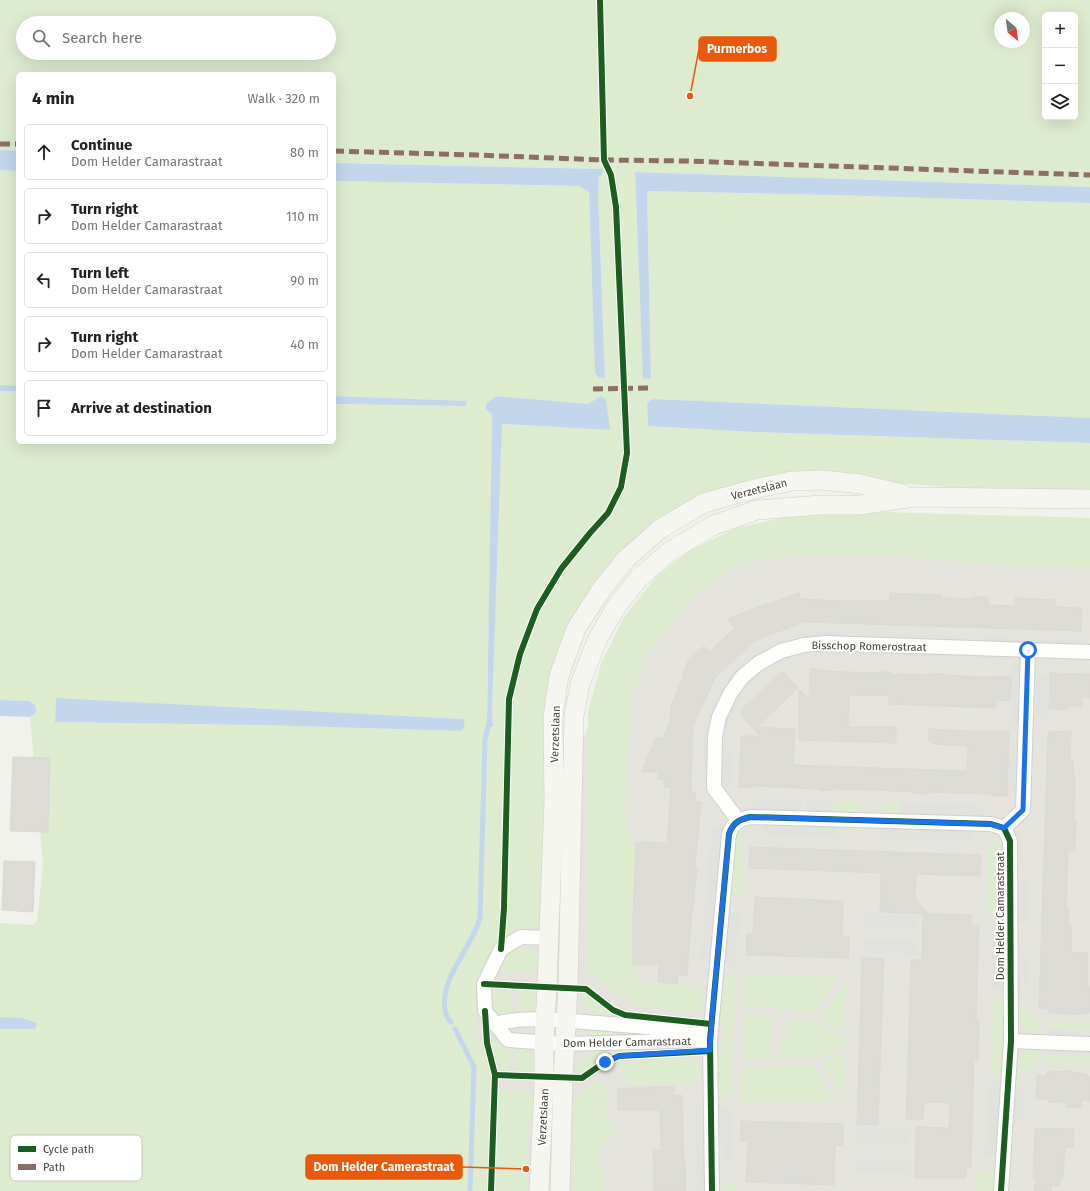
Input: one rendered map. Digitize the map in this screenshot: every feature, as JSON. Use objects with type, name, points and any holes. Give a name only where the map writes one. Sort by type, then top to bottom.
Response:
[{"type":"main road","name":"Verzetslaan","points":[[539,1191],[554,800],[553,717],[559,676],[576,629],[599,593],[626,559],[660,529],[704,503],[758,488],[792,481],[823,480],[860,484],[914,497]]},
{"type":"main road","name":"Verzetslaan","points":[[560,1191],[564,1044],[568,982],[574,716],[580,684],[597,640],[616,607],[639,578],[670,551],[714,525],[757,510],[821,505],[860,505],[914,497],[1090,499]]},
{"type":"street","name":"Bisschop Romerostraat","points":[[738,820],[714,788],[715,736],[719,717],[730,694],[742,677],[759,663],[781,651],[804,644],[826,643],[1090,652]]},
{"type":"street","points":[[712,1191],[710,1037],[729,834],[732,826],[738,820],[750,817],[990,824],[1004,828],[1023,810],[1028,650]]},
{"type":"street","name":"Dom Helder Camarastraat","points":[[1001,1191],[1011,1041],[1010,841],[1004,828]]},
{"type":"street","name":"Dom Helder Camarastraat","points":[[549,938],[521,937],[501,949],[484,984],[485,1011],[508,1040],[564,1044],[710,1037]]},
{"type":"street","name":"Dom Helder Camarastraat","points":[[495,1024],[506,1020],[545,1019],[628,1025],[710,1037]]},
{"type":"street","points":[[1011,1041],[1090,1044]]},
{"type":"shaded area","points":[[1090,553],[1090,1191],[459,1191],[476,960],[648,603],[744,554]]},
{"type":"shaded area","points":[[845,632],[845,638],[806,640],[735,681],[708,774],[703,774],[704,742],[709,716],[715,700],[729,677],[752,656],[777,642],[804,633]]},
{"type":"shaded area","points":[[875,634],[955,636],[955,642],[875,640]]},
{"type":"shaded area","points":[[985,637],[1080,640],[1080,646],[985,643]]},
{"type":"shaded area","points":[[814,649],[856,650],[857,654],[816,654]]},
{"type":"shaded area","points":[[861,649],[963,652],[963,658],[861,654]]},
{"type":"shaded area","points":[[969,653],[1013,654],[1013,660],[969,658]]},
{"type":"shaded area","points":[[790,654],[791,659],[777,663],[765,671],[747,688],[744,686],[762,668]]},
{"type":"shaded area","points":[[1011,663],[1023,664],[1022,724],[1011,724]]},
{"type":"shaded area","points":[[1037,676],[1048,677],[1047,718],[1035,717]]},
{"type":"shaded area","points":[[741,689],[745,691],[731,716],[727,727],[723,727],[733,701]]},
{"type":"shaded area","points":[[720,751],[733,752],[731,786],[719,786]]},
{"type":"shaded area","points":[[1008,758],[1020,758],[1019,796],[1008,796]]},
{"type":"shaded area","points":[[753,798],[801,799],[801,812],[752,811]]},
{"type":"shaded area","points":[[807,801],[833,801],[833,813],[807,812]]},
{"type":"shaded area","points":[[901,803],[984,806],[983,817],[900,815]]},
{"type":"shaded area","points":[[762,823],[837,826],[836,837],[762,834]]},
{"type":"shaded area","points":[[712,827],[724,828],[713,960],[701,959]]},
{"type":"shaded area","points":[[882,828],[971,830],[972,841],[881,839]]},
{"type":"shaded area","points":[[1016,880],[1027,881],[1028,923],[1018,923]]},
{"type":"shaded area","points":[[729,912],[740,913],[735,966],[725,965]]},
{"type":"shaded area","points":[[865,913],[918,915],[917,929],[864,927]]},
{"type":"shaded area","points":[[993,926],[1004,926],[1005,987],[993,987]]},
{"type":"shaded area","points":[[864,939],[917,941],[917,955],[864,953]]},
{"type":"shaded area","points":[[1016,957],[1028,957],[1028,986],[1017,987]]},
{"type":"shaded area","points":[[1050,1031],[1090,1032],[1090,1037],[1045,1035]]},
{"type":"shaded area","points":[[1045,1049],[1090,1050],[1090,1054],[1049,1054]]},
{"type":"shaded area","points":[[990,1081],[1002,1082],[996,1156],[985,1156]]},
{"type":"shaded area","points":[[1015,1089],[1026,1090],[1023,1122],[1013,1122]]},
{"type":"shaded area","points":[[721,1108],[731,1108],[732,1160],[722,1160]]},
{"type":"shaded area","points":[[707,1110],[708,1191],[697,1191],[695,1111]]},
{"type":"shaded area","points":[[855,1128],[910,1130],[909,1144],[854,1142]]},
{"type":"shaded area","points":[[856,1158],[911,1160],[910,1173],[855,1171]]},
{"type":"green space","points":[[0,0],[1090,0],[1090,187],[635,172],[643,379],[651,378],[647,191],[1090,203],[1090,418],[652,399],[647,403],[648,426],[754,432],[1090,443],[1090,489],[989,490],[800,476],[761,480],[629,550],[556,683],[548,926],[523,929],[511,933],[500,942],[478,1003],[473,1024],[481,1041],[490,1072],[491,1089],[487,1191],[0,1191],[0,1029],[35,1029],[22,1018],[0,1017],[0,923],[32,925],[37,922],[43,863],[30,716],[33,715],[35,705],[29,701],[0,700],[0,391],[16,391],[16,444],[336,444],[336,404],[466,406],[467,401],[336,396],[336,181],[579,186],[589,192],[595,373],[605,378],[598,192],[599,176],[603,169],[336,163],[336,72],[16,72],[16,151],[0,150]],"holes":[[[496,396],[588,404],[610,430],[502,424],[492,710],[493,726],[487,726],[492,414]],[[56,698],[463,719],[465,726],[461,731],[262,725],[55,722]]]},
{"type":"green space","points":[[0,170],[16,171],[16,386],[0,385]]},
{"type":"green space","points":[[885,512],[1090,518],[1090,570],[1013,566],[891,556],[799,556],[755,561],[729,570],[692,598],[676,617],[645,660],[632,698],[625,805],[628,830],[637,859],[638,932],[636,981],[702,986],[701,1010],[694,1013],[634,1005],[630,1000],[612,991],[587,971],[588,712],[601,664],[624,617],[656,577],[689,551],[736,528],[791,516]]},
{"type":"green space","points":[[833,801],[860,801],[859,814],[833,813]]},
{"type":"green space","points":[[883,802],[901,803],[900,815],[881,815]]},
{"type":"green space","points":[[739,831],[744,837],[744,893],[730,893],[734,840]]},
{"type":"green space","points":[[999,838],[1003,844],[1003,913],[986,913],[988,847],[992,842]]},
{"type":"green space","points":[[521,948],[531,950],[537,955],[540,962],[541,972],[498,971],[510,952]]},
{"type":"green space","points":[[744,974],[839,976],[815,1014],[743,1004]]},
{"type":"green space","points":[[727,976],[737,977],[731,1096],[717,1096],[716,1041],[723,1042],[725,1026],[716,1026],[721,983]]},
{"type":"green space","points":[[847,983],[844,1032],[821,1017]]},
{"type":"green space","points":[[498,991],[511,991],[510,1018],[500,1016],[494,1012],[491,994]]},
{"type":"green space","points":[[517,992],[541,993],[538,1003],[533,1010],[527,1014],[517,1017]]},
{"type":"green space","points":[[586,992],[613,1012],[613,1017],[601,1015],[588,1008],[579,993]]},
{"type":"green space","points":[[1018,1000],[1020,1000],[1039,1022],[1038,1036],[1022,1027],[1018,1018]]},
{"type":"green space","points":[[993,1001],[1005,1001],[1003,1075],[991,1074]]},
{"type":"green space","points":[[746,1013],[772,1016],[770,1059],[744,1060]]},
{"type":"green space","points":[[792,1018],[819,1023],[846,1037],[845,1048],[819,1057],[773,1059]]},
{"type":"green space","points":[[1045,1021],[1090,1022],[1090,1029],[1045,1028]]},
{"type":"green space","points":[[589,1031],[612,1032],[612,1038],[589,1038]]},
{"type":"green space","points":[[491,1040],[510,1044],[509,1070],[502,1070],[500,1068]]},
{"type":"green space","points":[[517,1045],[532,1055],[537,1071],[516,1071]]},
{"type":"green space","points":[[1032,1049],[1038,1049],[1037,1063],[1026,1074],[1015,1074],[1019,1058],[1024,1053]]},
{"type":"green space","points":[[597,1050],[612,1050],[613,1054],[589,1070],[572,1073],[581,1062]]},
{"type":"green space","points":[[845,1053],[844,1098],[822,1063]]},
{"type":"green space","points":[[1044,1056],[1090,1057],[1090,1063],[1044,1063]]},
{"type":"green space","points":[[693,1058],[699,1061],[700,1080],[694,1084],[630,1085],[618,1069],[619,1065]]},
{"type":"green space","points":[[813,1064],[834,1102],[740,1101],[741,1069]]},
{"type":"green space","points":[[594,1082],[607,1086],[606,1117],[615,1128],[616,1135],[604,1145],[595,1159],[605,1172],[604,1191],[573,1191],[574,1103],[580,1092]]},
{"type":"green space","points":[[500,1091],[537,1093],[537,1107],[528,1129],[527,1191],[496,1191]]},
{"type":"green space","points":[[982,1171],[995,1172],[994,1191],[976,1191],[977,1175]]},
{"type":"green space","points":[[735,1181],[735,1191],[722,1191],[722,1185]]},
{"type":"water","points":[[0,150],[16,151],[16,171],[0,170]]},
{"type":"water","points":[[336,163],[603,169],[602,175],[599,176],[598,192],[605,378],[599,378],[595,373],[589,192],[579,186],[336,181]]},
{"type":"water","points":[[635,172],[1090,187],[1090,203],[647,191],[651,378],[643,379]]},
{"type":"water","points":[[0,385],[16,386],[16,391],[0,391]]},
{"type":"water","points":[[336,396],[467,401],[466,406],[336,404]]},
{"type":"water","points":[[496,396],[588,404],[601,396],[606,400],[610,430],[502,424],[492,710],[493,727],[487,726],[492,414],[486,410],[486,404]]},
{"type":"water","points":[[652,399],[1090,418],[1090,443],[754,432],[648,426],[647,403]]},
{"type":"water","points":[[56,698],[463,719],[465,726],[461,731],[262,725],[55,722]]},
{"type":"water","points":[[0,700],[29,701],[35,705],[36,711],[29,717],[0,716]]},
{"type":"water","points":[[0,1017],[22,1018],[37,1023],[35,1029],[0,1029]]},
{"type":"building","points":[[799,593],[800,599],[844,601],[889,601],[890,593],[941,595],[941,598],[974,599],[974,597],[988,597],[988,605],[1015,606],[1015,598],[1055,600],[1055,607],[1082,608],[1081,631],[804,622],[754,641],[715,678],[693,726],[691,792],[696,792],[695,801],[701,802],[695,868],[697,868],[687,976],[678,975],[677,984],[658,982],[659,965],[633,965],[633,915],[636,842],[667,843],[671,787],[664,787],[664,780],[658,779],[658,772],[641,772],[656,738],[662,739],[670,721],[671,705],[683,678],[682,677],[688,661],[704,646],[709,652],[735,628],[727,619]]},
{"type":"building","points":[[810,669],[876,673],[891,672],[890,674],[930,675],[930,673],[984,677],[1011,676],[1010,701],[996,700],[996,708],[889,704],[889,696],[849,695],[848,727],[896,727],[896,743],[799,740],[799,689],[809,699]]},
{"type":"building","points":[[783,671],[798,688],[757,727],[795,729],[793,765],[967,771],[968,746],[933,744],[933,742],[929,742],[929,729],[1009,731],[1007,796],[993,796],[993,794],[927,792],[927,794],[873,790],[833,789],[833,791],[753,786],[753,788],[739,787],[741,736],[760,736],[742,716],[742,709]]},
{"type":"building","points":[[1050,673],[1090,674],[1090,698],[1082,697],[1082,706],[1067,706],[1067,710],[1049,709]]},
{"type":"building","points":[[1071,731],[1070,759],[1073,759],[1075,777],[1074,821],[1076,821],[1075,851],[1068,851],[1066,908],[1069,908],[1068,925],[1072,926],[1071,953],[1087,952],[1090,1006],[1089,1013],[1070,1015],[1049,1012],[1049,1009],[1039,1008],[1048,732]]},
{"type":"building","points":[[13,757],[50,758],[48,832],[10,831]]},
{"type":"building","points":[[750,847],[981,855],[980,876],[916,874],[915,899],[929,914],[880,912],[881,873],[749,868]]},
{"type":"building","points":[[4,861],[35,862],[33,912],[2,910]]},
{"type":"building","points":[[755,897],[843,901],[842,937],[849,937],[849,958],[746,955],[747,934],[753,934]]},
{"type":"building","points":[[923,914],[971,915],[971,925],[979,925],[976,1020],[979,1020],[978,1060],[974,1060],[971,1167],[966,1167],[966,1178],[915,1178],[916,1127],[949,1128],[950,1103],[924,1102],[923,1119],[906,1119],[911,960],[922,960]]},
{"type":"building","points":[[862,958],[884,959],[878,1125],[857,1124]]},
{"type":"building","points":[[1068,1071],[1087,1074],[1087,1077],[1090,1077],[1090,1101],[1081,1100],[1081,1108],[1066,1107],[1066,1103],[1048,1102],[1049,1099],[1036,1099],[1037,1075],[1047,1076],[1047,1072]]},
{"type":"building","points":[[674,1087],[674,1096],[682,1095],[686,1191],[654,1191],[653,1150],[661,1150],[660,1110],[618,1110],[618,1088]]},
{"type":"building","points":[[741,1121],[843,1124],[843,1145],[835,1145],[834,1185],[746,1182],[748,1142],[740,1141]]},
{"type":"building","points":[[1035,1128],[1074,1129],[1073,1148],[1065,1147],[1063,1178],[1060,1178],[1060,1185],[1051,1185],[1051,1191],[1034,1191],[1036,1178],[1033,1177]]},
{"type":"waterway","points":[[451,1022],[448,1019],[445,1010],[445,995],[447,986],[450,977],[473,935],[480,918],[485,740],[488,726]]},
{"type":"waterway","points":[[455,1029],[474,1067],[470,1191]]},
{"type":"marked path","points":[[0,144],[16,144]]},
{"type":"marked path","points":[[336,151],[1090,175]]},
{"type":"marked path","points":[[593,389],[653,388]]},
{"type":"cycle path","points":[[501,949],[504,908],[509,699],[520,654],[537,609],[561,569],[608,513],[621,487],[627,453],[616,207],[611,175],[604,160],[600,0]]},
{"type":"cycle path","points":[[712,1191],[710,1040],[729,834],[736,822],[750,817],[991,824],[1004,828],[1010,841],[1011,1041],[1001,1191]]},
{"type":"cycle path","points":[[484,984],[586,989],[613,1010],[625,1015],[711,1024]]},
{"type":"cycle path","points":[[485,1011],[487,1043],[495,1075],[491,1191]]},
{"type":"cycle path","points":[[495,1075],[582,1078],[605,1062],[619,1056],[710,1051]]},
{"type":"place","name":"Purmerbos","points":[[690,96]]},
{"type":"place","name":"Dom Helder Camerastraat","points":[[526,1169]]},
{"type":"route","points":[[605,1062],[619,1056],[710,1050],[729,834],[732,826],[738,820],[750,817],[990,824],[1004,828],[1023,810],[1028,650]]}]
